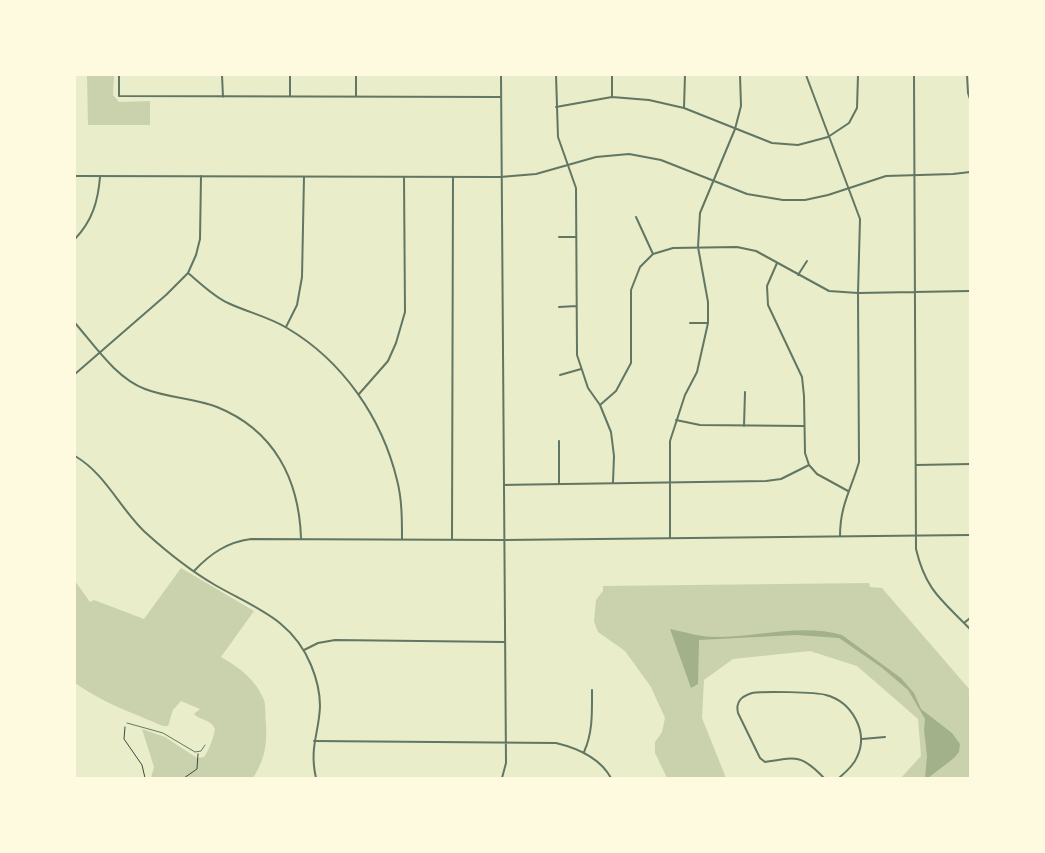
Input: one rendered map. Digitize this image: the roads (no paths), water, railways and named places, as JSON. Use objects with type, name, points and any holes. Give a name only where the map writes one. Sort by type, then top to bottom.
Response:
[{"type":"street","points":[[119,75],[119,96],[501,97]]},
{"type":"street","points":[[222,75],[223,97]]},
{"type":"street","points":[[290,75],[290,97]]},
{"type":"street","points":[[356,75],[356,96]]},
{"type":"street","points":[[501,75],[506,743],[506,763],[502,778]]},
{"type":"street","points":[[556,75],[558,137],[576,188],[577,355],[588,388],[600,405],[610,432],[614,456],[613,482]]},
{"type":"street","points":[[612,75],[612,97]]},
{"type":"street","points":[[684,108],[685,75]]},
{"type":"street","points":[[670,538],[670,441],[675,420],[697,372],[708,323],[708,302],[698,247],[700,213],[735,129],[741,106],[740,75]]},
{"type":"street","points":[[806,75],[860,219],[859,462],[840,519],[840,536]]},
{"type":"street","points":[[556,107],[612,97],[649,100],[684,108],[772,143],[798,145],[828,137],[844,128],[853,119],[858,101],[858,75]]},
{"type":"street","points":[[914,75],[916,549],[920,567],[927,582],[939,598],[970,629]]},
{"type":"street","points":[[967,75],[970,99]]},
{"type":"street","points":[[75,176],[500,177],[536,174],[596,157],[629,154],[661,160],[747,194],[783,200],[805,200],[886,176],[970,172]]},
{"type":"street","points":[[75,374],[188,273],[200,239],[201,176]]},
{"type":"street","points":[[75,239],[91,218],[98,197],[100,177]]},
{"type":"street","points":[[286,327],[297,304],[302,277],[304,177]]},
{"type":"street","points":[[359,394],[388,361],[405,312],[404,177]]},
{"type":"street","points":[[452,539],[453,177]]},
{"type":"street","points":[[636,217],[653,254]]},
{"type":"street","points":[[559,237],[576,237]]},
{"type":"street","points":[[600,405],[616,391],[631,363],[631,290],[640,267],[653,254],[673,248],[717,246],[756,250],[829,291],[858,293],[970,291]]},
{"type":"street","points":[[798,275],[807,261]]},
{"type":"street","points":[[777,263],[767,286],[768,304],[802,376],[805,453],[809,465],[829,482],[848,491]]},
{"type":"street","points":[[188,273],[225,303],[286,327],[335,366],[359,394],[385,441],[398,481],[402,539]]},
{"type":"street","points":[[559,307],[576,306]]},
{"type":"street","points":[[75,323],[124,377],[145,389],[216,406],[241,419],[260,435],[279,456],[293,486],[300,512],[301,538]]},
{"type":"street","points":[[690,323],[708,323]]},
{"type":"street","points":[[560,375],[581,369]]},
{"type":"street","points":[[744,427],[745,392]]},
{"type":"street","points":[[675,420],[700,425],[804,426]]},
{"type":"street","points":[[559,441],[559,484]]},
{"type":"street","points":[[75,456],[89,464],[144,531],[194,571],[276,619],[294,635],[312,667],[320,705],[314,741],[313,761],[316,778]]},
{"type":"street","points":[[916,465],[970,464]]},
{"type":"street","points":[[504,485],[766,481],[781,479],[809,465]]},
{"type":"street","points":[[194,571],[218,550],[236,542],[251,539],[504,540],[970,535]]},
{"type":"street","points":[[964,623],[970,618]]},
{"type":"street","points":[[304,650],[318,643],[335,640],[504,642]]},
{"type":"street","points":[[584,753],[590,739],[592,690]]},
{"type":"street","points":[[824,778],[811,765],[799,759],[787,757],[765,762],[760,758],[738,713],[737,706],[741,699],[753,693],[815,693],[828,695],[848,707],[855,715],[862,739],[858,756],[839,778]]},
{"type":"street","points":[[862,739],[885,738]]},
{"type":"street","points":[[314,741],[556,743],[570,746],[597,761],[611,778]]},
{"type":"lane","points":[[127,723],[155,730],[198,753],[205,745]]}]
